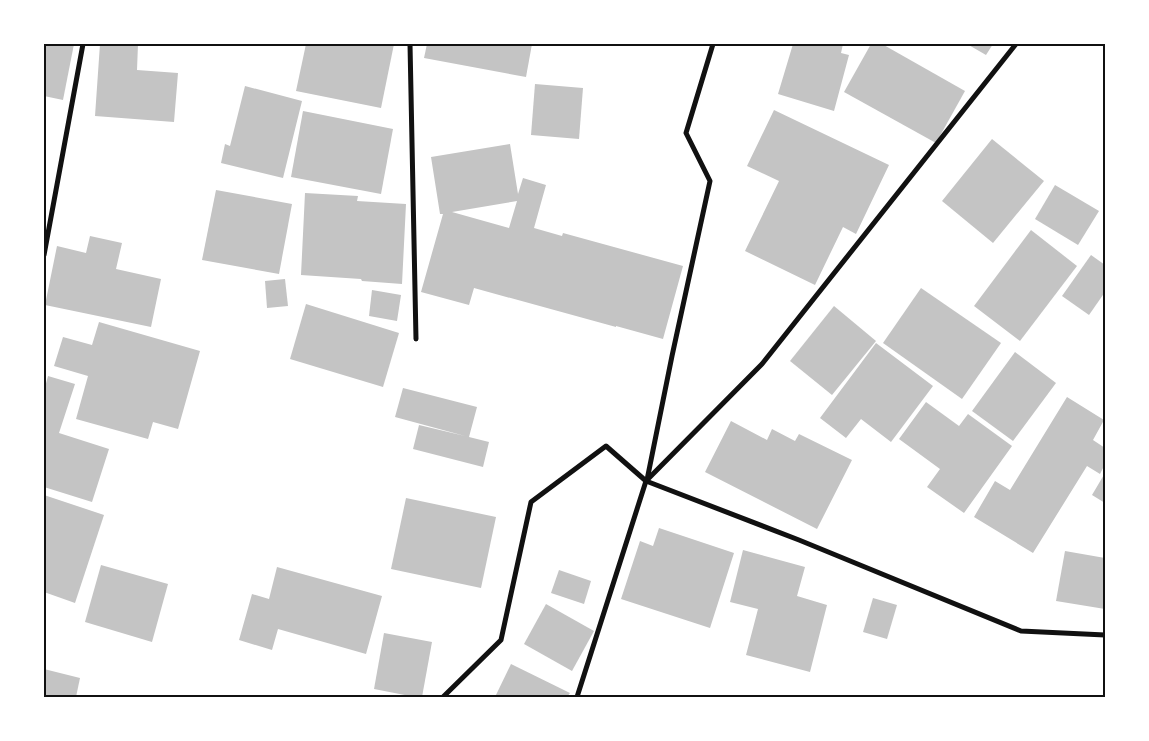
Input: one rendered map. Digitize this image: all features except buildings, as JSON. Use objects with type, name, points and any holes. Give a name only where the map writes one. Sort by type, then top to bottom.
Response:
[{"type":"street","points":[[44,255],[83,44]]},
{"type":"street","points":[[410,44],[416,339]]},
{"type":"street","points":[[577,697],[646,480],[710,181],[686,133],[713,44]]},
{"type":"street","points":[[646,480],[762,364],[1016,44]]},
{"type":"street","points":[[443,697],[501,640],[531,502],[606,446],[646,480],[1021,632],[1105,635]]}]
